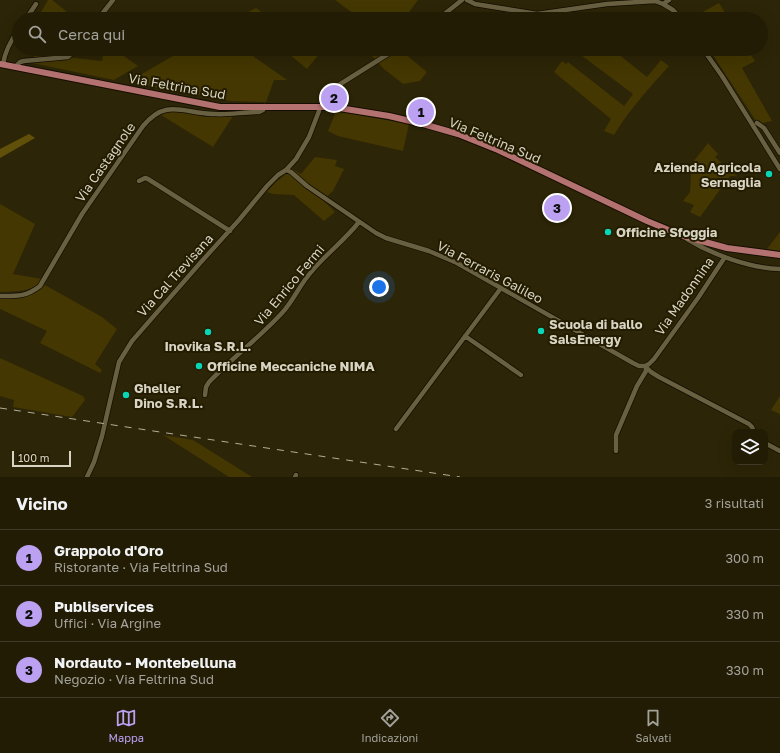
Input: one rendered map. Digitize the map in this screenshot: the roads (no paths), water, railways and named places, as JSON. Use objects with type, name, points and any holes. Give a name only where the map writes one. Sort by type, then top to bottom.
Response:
[{"type":"main road","name":"Via Feltrina Sud","points":[[1,64],[220,107],[265,106],[320,109],[339,108],[389,116],[422,124],[458,134],[498,150],[647,222],[683,236],[727,248],[780,255]]},
{"type":"street","points":[[104,12],[113,0]]},
{"type":"street","points":[[447,12],[462,0]]},
{"type":"street","points":[[467,0],[475,4],[525,12]]},
{"type":"street","points":[[663,4],[669,0]]},
{"type":"street","points":[[551,12],[607,4],[655,1],[676,12]]},
{"type":"street","points":[[31,12],[36,4]]},
{"type":"street","points":[[1,64],[12,40]]},
{"type":"street","points":[[15,67],[20,62],[24,61],[69,56]]},
{"type":"street","name":"Via Cal Trevisana","points":[[87,477],[94,462],[102,436],[119,362],[132,341],[196,267],[230,231],[271,182],[281,172],[286,170],[302,150],[314,125],[324,96],[339,84],[385,56]]},
{"type":"street","points":[[708,56],[780,169]]},
{"type":"street","name":"Via Castagnole","points":[[0,296],[17,296],[31,293],[40,286],[82,214],[143,126],[154,116],[169,108],[217,114],[259,112],[263,110],[265,106]]},
{"type":"street","points":[[757,123],[764,128],[780,153]]},
{"type":"street","name":"Via Ferraris Galileo","points":[[286,170],[291,172],[303,183],[358,222],[386,238],[429,251],[451,261],[633,363],[639,366],[645,366],[650,372],[749,424],[753,429]]},
{"type":"street","points":[[140,180],[145,178],[148,179],[230,231]]},
{"type":"street","name":"Via Enrico Fermi","points":[[205,395],[206,387],[209,382],[256,339],[281,313],[292,301],[305,278],[358,222]]},
{"type":"street","name":"Via Madonnina","points":[[683,236],[700,246],[725,257],[766,269],[780,269]]},
{"type":"street","name":"Via Madonnina","points":[[645,366],[654,359],[698,298],[725,257]]},
{"type":"street","points":[[396,429],[501,288]]},
{"type":"street","points":[[465,336],[521,375]]},
{"type":"street","points":[[616,451],[616,435],[637,386],[646,371],[645,366]]},
{"type":"street","points":[[768,445],[780,451]]},
{"type":"railway","points":[[0,408],[460,477]]},
{"type":"place","name":"Publiservices","points":[[334,98]]},
{"type":"place","name":"Grappolo d'Oro","points":[[421,112]]},
{"type":"place","name":"Azienda Agricola Sernaglia","points":[[769,174]]},
{"type":"place","name":"Nordauto - Montebelluna","points":[[557,208]]},
{"type":"place","name":"Officine Sfoggia","points":[[608,232]]},
{"type":"place","name":"Scuola di ballo SalsEnergy","points":[[541,331]]},
{"type":"place","name":"Inovika S.R.L.","points":[[208,332]]},
{"type":"place","name":"Officine Meccaniche NIMA","points":[[199,366]]},
{"type":"place","name":"Gheller Dino S.R.L.","points":[[126,395]]}]
